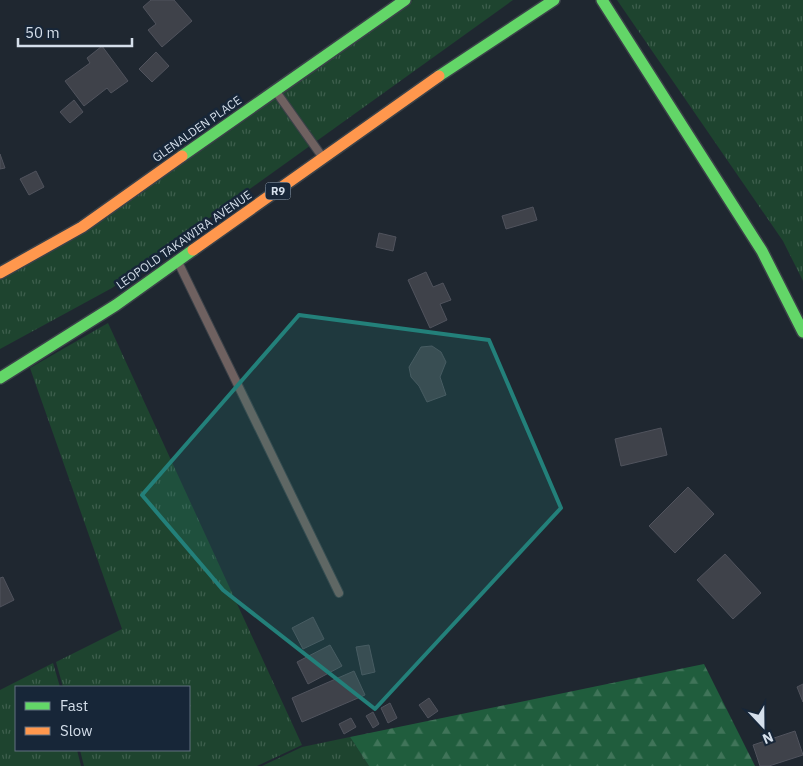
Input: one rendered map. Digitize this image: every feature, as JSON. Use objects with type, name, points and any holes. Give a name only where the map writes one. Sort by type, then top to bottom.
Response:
[{"type":"main road","name":"GLENALDEN PLACE","points":[[0,273],[82,227],[405,0]]},
{"type":"main road","name":"LEOPOLD TAKAWIRA AVENUE","points":[[0,378],[116,305],[459,62],[554,0]]},
{"type":"main road","points":[[602,0],[762,251],[803,332]]},
{"type":"lane","points":[[276,91],[324,158]]},
{"type":"lane","points":[[178,262],[339,593]]},
{"type":"highlighted area","points":[[299,315],[489,340],[561,508],[375,709],[223,590],[142,495]]},
{"type":"green space","points":[[413,0],[513,0],[112,288],[0,349],[0,278]]},
{"type":"green space","points":[[617,0],[803,0],[803,281],[783,241]]},
{"type":"green space","points":[[108,323],[302,745],[257,766],[84,766],[80,751],[190,751],[190,686],[63,686],[56,662],[122,629],[30,368]]},
{"type":"green space","points":[[53,663],[60,686],[15,686],[15,751],[77,751],[81,766],[0,766],[0,690]]},
{"type":"green space","points":[[704,664],[755,766],[369,766],[350,737]]},
{"type":"green space","points":[[350,737],[369,766],[262,766],[302,747]]},
{"type":"building","points":[[151,0],[174,0],[192,21],[162,47],[148,30],[156,24],[143,7]]},
{"type":"building","points":[[102,46],[128,81],[111,93],[107,88],[84,106],[65,81],[90,63],[87,58]]},
{"type":"building","points":[[156,52],[169,66],[152,82],[139,69]]},
{"type":"building","points":[[74,100],[83,112],[70,123],[60,112]]},
{"type":"building","points":[[0,154],[5,168],[0,169]]},
{"type":"building","points":[[36,171],[44,187],[29,195],[20,179]]},
{"type":"building","points":[[533,207],[537,220],[506,229],[502,216]]},
{"type":"building","points":[[379,233],[396,237],[393,251],[376,247]]},
{"type":"building","points":[[426,272],[433,287],[443,283],[451,300],[440,304],[447,320],[430,328],[408,280]]},
{"type":"building","points":[[432,346],[441,352],[446,362],[440,377],[446,395],[427,402],[419,386],[411,377],[409,367],[421,347]]},
{"type":"building","points":[[661,428],[667,455],[621,466],[615,439]]},
{"type":"building","points":[[688,487],[714,514],[675,553],[649,526]]},
{"type":"building","points":[[725,554],[761,593],[733,619],[697,580]]},
{"type":"building","points":[[3,577],[14,600],[0,607],[0,578]]},
{"type":"building","points":[[313,617],[324,639],[303,649],[292,628]]},
{"type":"building","points":[[330,645],[342,666],[308,684],[297,662]]},
{"type":"building","points":[[369,645],[375,672],[362,675],[356,647]]},
{"type":"building","points":[[354,671],[365,695],[302,722],[292,698]]},
{"type":"building","points":[[803,684],[803,702],[797,687]]},
{"type":"building","points":[[429,698],[438,711],[428,718],[419,705]]},
{"type":"building","points":[[390,703],[397,718],[388,723],[381,708]]},
{"type":"building","points":[[373,712],[379,724],[373,728],[366,716]]},
{"type":"building","points":[[351,718],[356,727],[344,734],[339,724]]},
{"type":"building","points":[[795,731],[803,755],[769,766],[760,766],[753,745]]},
{"type":"traffic: fast","points":[[182,156],[405,0]]},
{"type":"traffic: fast","points":[[439,76],[554,0]]},
{"type":"traffic: fast","points":[[602,0],[762,251],[803,332]]},
{"type":"traffic: fast","points":[[0,378],[116,305],[193,250]]},
{"type":"traffic: slow","points":[[193,250],[439,76]]},
{"type":"traffic: slow","points":[[0,273],[82,227],[182,156]]}]
